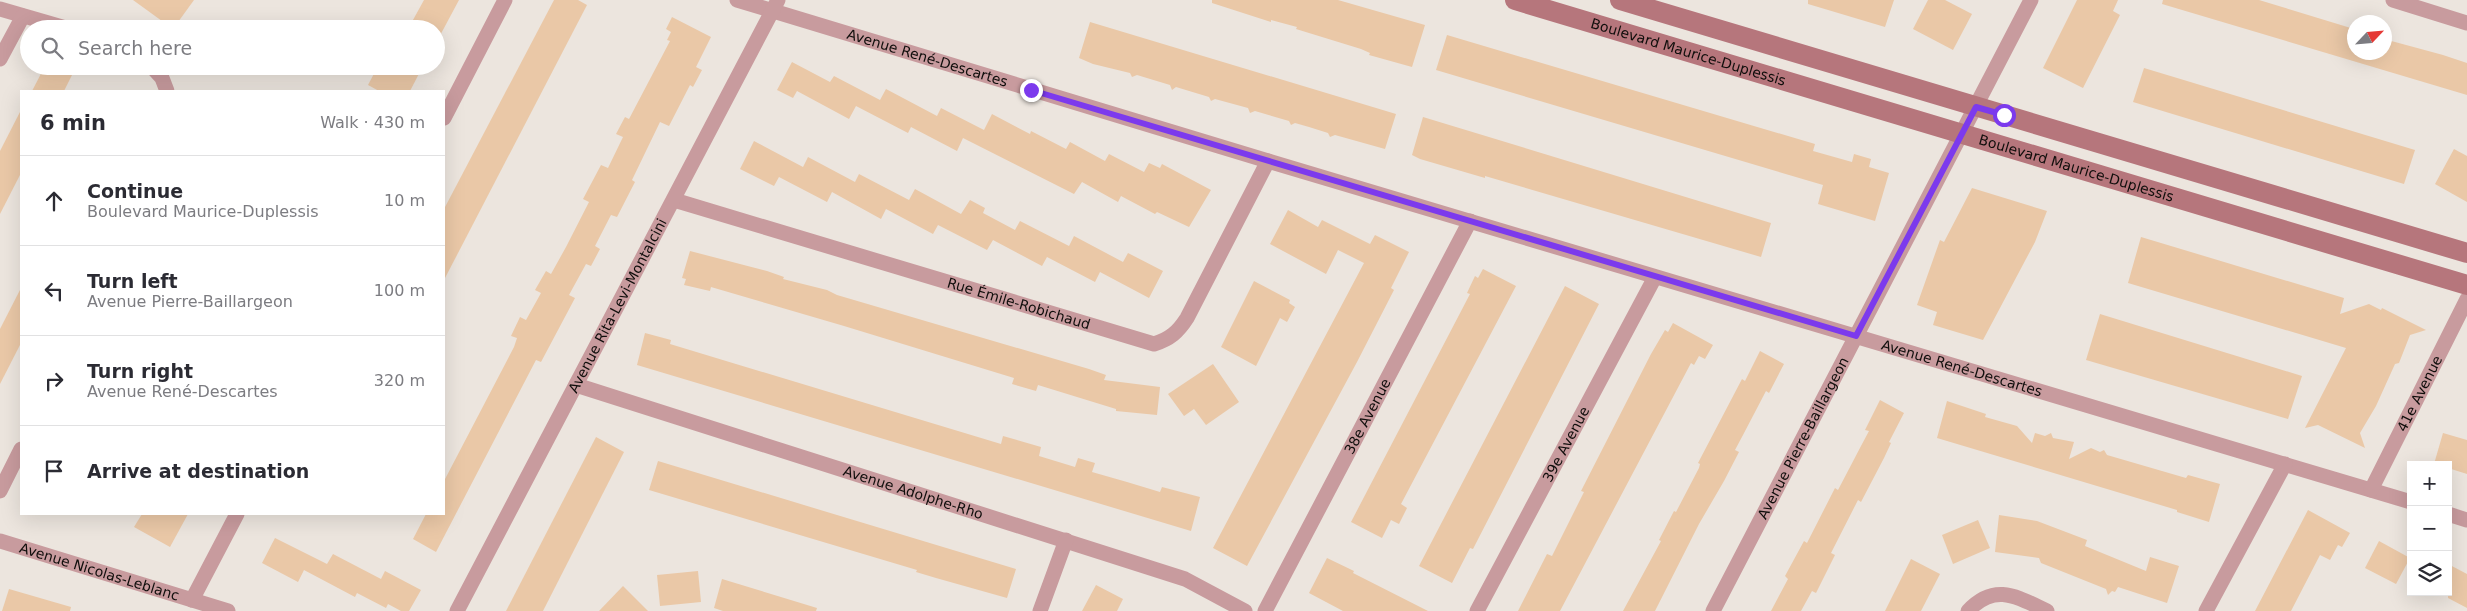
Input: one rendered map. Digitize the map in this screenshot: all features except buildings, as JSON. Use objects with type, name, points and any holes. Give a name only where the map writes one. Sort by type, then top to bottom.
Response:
[{"type":"street","points":[[445,116],[505,0]]},
{"type":"street","name":"Avenue René-Descartes","points":[[737,0],[775,6],[1268,161],[2407,501]]},
{"type":"street","name":"Boulevard Maurice-Duplessis","points":[[1515,0],[2467,285]]},
{"type":"street","points":[[1620,0],[2467,253]]},
{"type":"street","name":"Avenue Pierre-Baillargeon","points":[[1713,611],[2032,0]]},
{"type":"street","points":[[2393,0],[2426,5],[2467,22]]},
{"type":"street","name":"Avenue Rita-Levi-Montalcini","points":[[458,611],[775,6]]},
{"type":"street","points":[[0,9],[37,20]]},
{"type":"street","points":[[21,20],[23,16]]},
{"type":"street","points":[[0,60],[20,22]]},
{"type":"street","points":[[159,75],[167,90]]},
{"type":"street","name":"Rue Émile-Robichaud","points":[[674,200],[1154,344],[1166,340],[1179,332],[1268,161]]},
{"type":"street","name":"38e Avenue","points":[[1265,611],[1470,222]]},
{"type":"street","name":"39e Avenue","points":[[1477,611],[1655,277]]},
{"type":"street","name":"41e Avenue","points":[[2371,490],[2467,299]]},
{"type":"street","name":"Avenue Adolphe-Rho","points":[[576,385],[1186,579],[1245,611]]},
{"type":"street","points":[[0,491],[20,451]]},
{"type":"street","points":[[2206,611],[2285,464]]},
{"type":"street","points":[[192,600],[236,515]]},
{"type":"street","points":[[2452,515],[2467,520]]},
{"type":"street","points":[[1040,611],[1066,540]]},
{"type":"street","name":"Avenue Nicolas-Leblanc","points":[[0,541],[228,611]]},
{"type":"street","points":[[1968,611],[1979,601],[1992,594],[2007,594],[2047,611]]},
{"type":"route","points":[[1031,90],[1856,336],[1976,107],[2004,115]]}]
